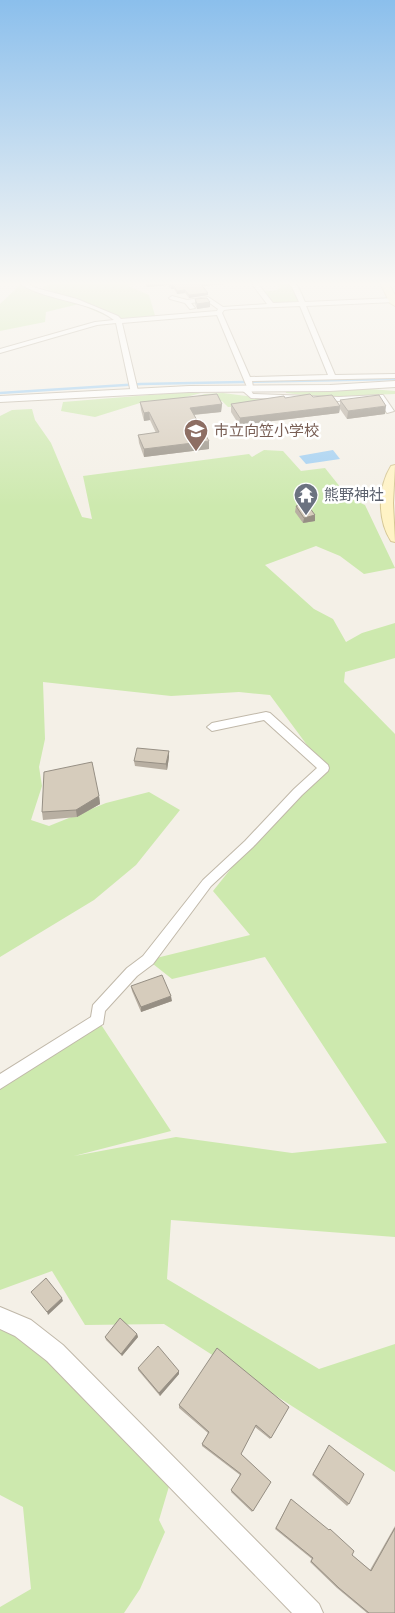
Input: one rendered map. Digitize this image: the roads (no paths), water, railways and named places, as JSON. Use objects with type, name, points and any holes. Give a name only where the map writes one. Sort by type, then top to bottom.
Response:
[{"type":"main road","points":[[395,468],[391,501],[391,530],[395,538]]},
{"type":"street","points":[[126,356],[134,391]]},
{"type":"street","points":[[238,356],[250,396],[258,398],[284,396],[339,399],[380,397],[390,411]]},
{"type":"street","points":[[324,356],[333,378]]},
{"type":"street","points":[[0,399],[248,385],[333,378],[395,376]]},
{"type":"street","points":[[248,385],[395,384]]},
{"type":"street","points":[[0,1082],[98,1020],[98,1009],[132,972],[148,960],[207,883],[249,844],[298,792],[324,768],[266,716],[212,727]]},
{"type":"street","points":[[0,1318],[23,1328],[55,1353],[310,1613]]},
{"type":"water","points":[[333,450],[340,459],[306,464],[299,456]]},
{"type":"waterway","points":[[0,393],[141,384],[395,379]]},
{"type":"place","name":"市立向笠小学校","points":[[196,452]]},
{"type":"place","name":"熊野神社","points":[[306,516]]}]
